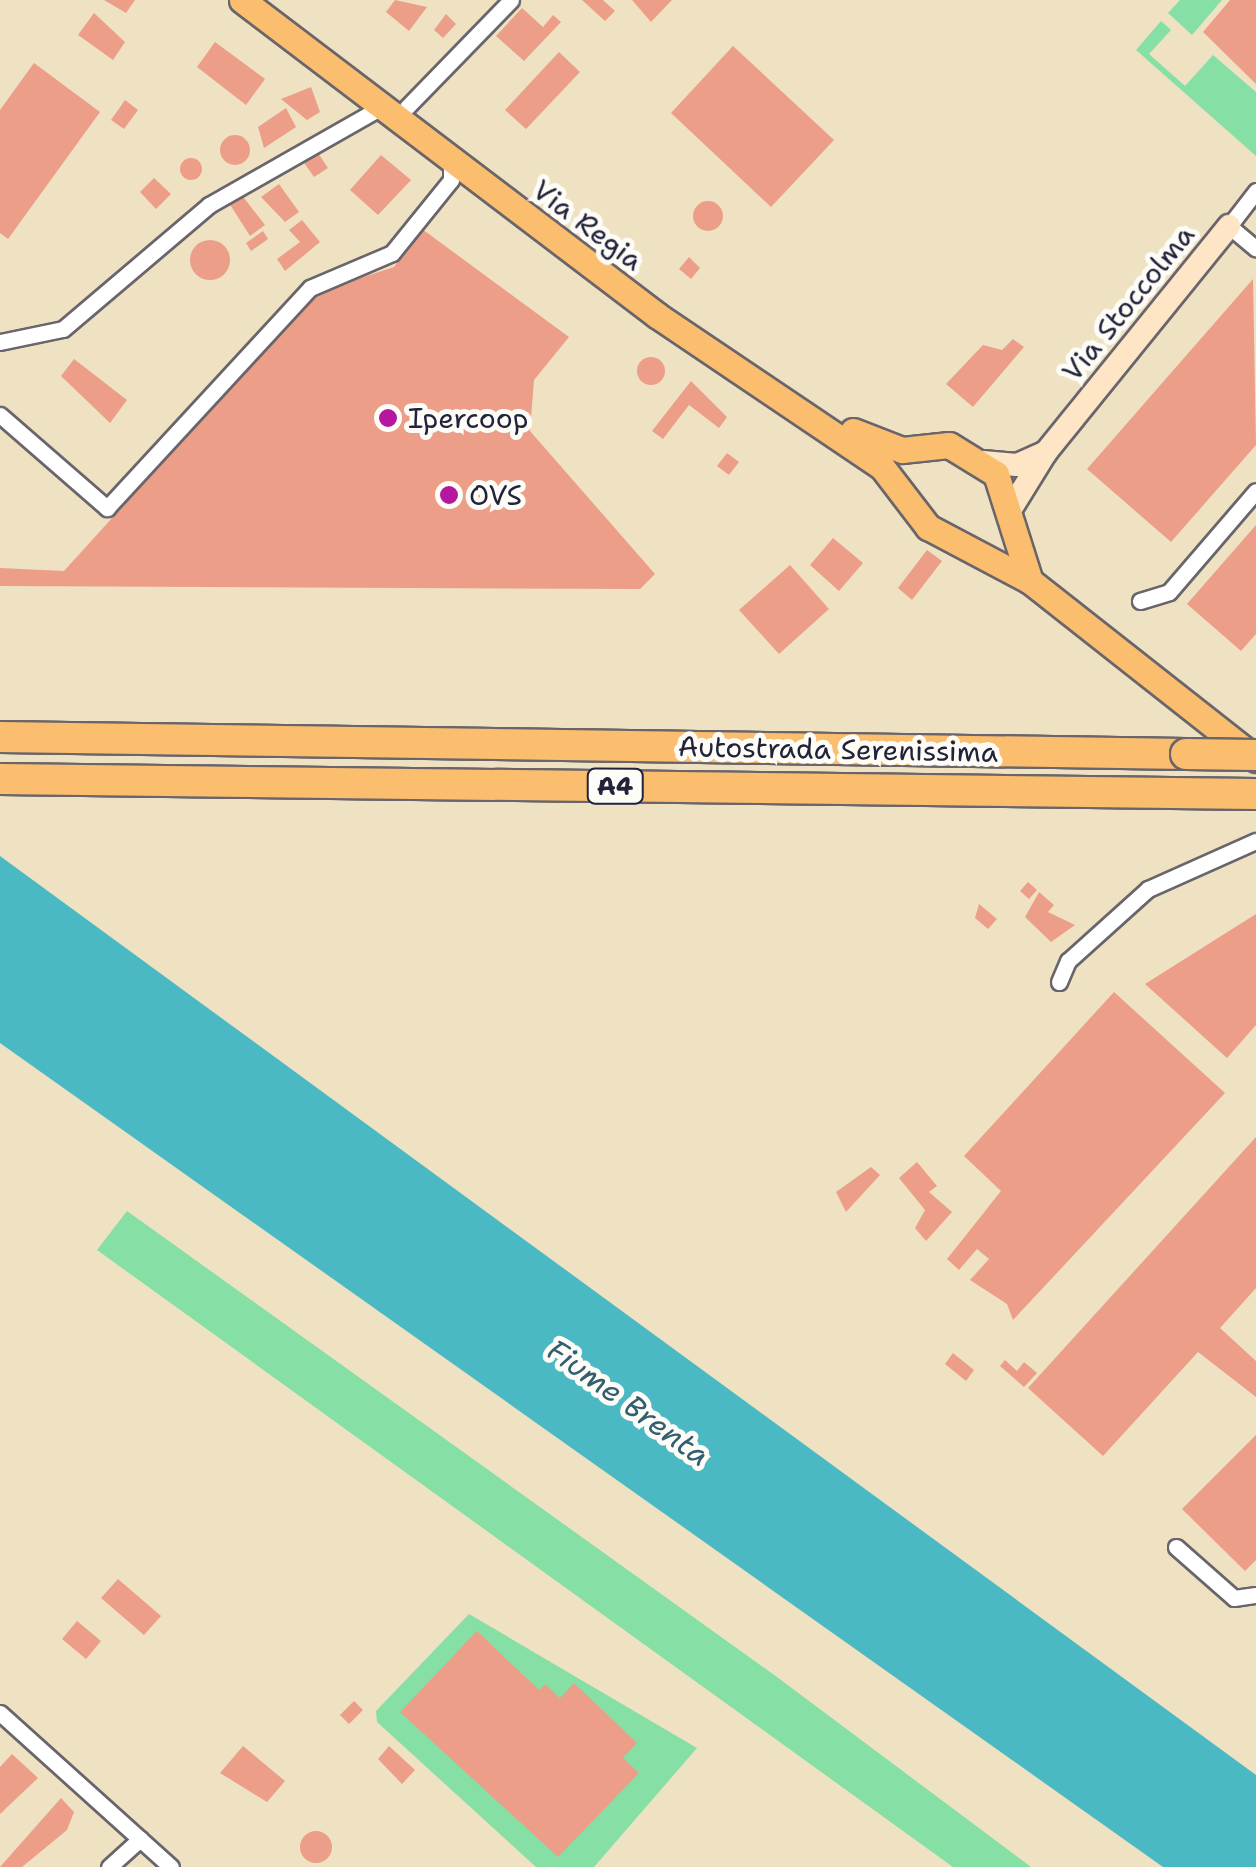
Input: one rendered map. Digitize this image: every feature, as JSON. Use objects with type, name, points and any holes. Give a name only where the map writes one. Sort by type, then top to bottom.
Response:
[{"type":"highway","name":"Autostrada Serenissima","points":[[0,737],[1256,757]]},
{"type":"highway","name":"Autostrada Serenissima","points":[[3,779],[1256,794]]},
{"type":"main road","name":"Via Regia","points":[[242,0],[855,432],[916,449],[949,445],[982,462],[1010,517],[1030,581]]},
{"type":"main road","name":"Via Regia","points":[[268,0],[451,158],[658,316],[882,467],[928,527],[1030,581],[1256,757]]},
{"type":"main road","points":[[898,492],[916,449]]},
{"type":"main road","points":[[965,547],[991,544],[1010,517]]},
{"type":"street","points":[[0,342],[63,329],[209,205],[395,106],[512,0]]},
{"type":"street","points":[[0,414],[102,508],[160,452],[310,288],[392,253],[451,180],[451,158]]},
{"type":"street","name":"Via Stoccolma","points":[[1010,517],[1046,452],[1256,191]]},
{"type":"street","points":[[1229,226],[1256,249]]},
{"type":"street","points":[[982,462],[1016,465],[1046,452]]},
{"type":"street","points":[[1140,601],[1169,592],[1256,491]]},
{"type":"street","points":[[1059,982],[1082,947],[1148,889],[1256,841]]},
{"type":"street","points":[[1176,1546],[1234,1598],[1256,1595]]},
{"type":"street","points":[[0,1713],[171,1867]]},
{"type":"street","points":[[108,1867],[140,1839]]},
{"type":"green space","points":[[1180,0],[1222,0],[1192,35],[1168,13]]},
{"type":"green space","points":[[1161,21],[1171,30],[1149,54],[1185,86],[1213,55],[1256,92],[1256,156],[1136,50]]},
{"type":"green space","points":[[127,1211],[777,1677],[1031,1867],[953,1867],[97,1250]]},
{"type":"green space","points":[[469,1614],[697,1748],[594,1867],[536,1867],[377,1722],[376,1711]]},
{"type":"water","name":"Fiume Brenta","points":[[0,856],[1256,1775],[1256,1867],[1163,1867],[0,1043]]},
{"type":"building","points":[[104,0],[135,0],[126,13]]},
{"type":"building","points":[[395,0],[427,7],[409,31],[386,12]]},
{"type":"building","points":[[582,0],[603,0],[615,11],[605,21]]},
{"type":"building","points":[[632,0],[672,0],[651,22]]},
{"type":"building","points":[[1230,0],[1256,0],[1256,84],[1203,32]]},
{"type":"building","points":[[522,8],[543,27],[553,15],[561,22],[524,61],[496,36]]},
{"type":"building","points":[[94,13],[125,42],[113,60],[78,35]]},
{"type":"building","points":[[446,14],[456,24],[443,38],[434,30]]},
{"type":"building","points":[[215,42],[265,79],[246,105],[197,67]]},
{"type":"building","points":[[733,46],[834,140],[771,207],[671,113]]},
{"type":"building","points":[[559,52],[580,72],[526,129],[505,110]]},
{"type":"building","points":[[34,63],[100,112],[8,239],[0,233],[0,110]]},
{"type":"building","points":[[311,87],[320,112],[307,120],[281,99]]},
{"type":"building","points":[[125,100],[138,110],[124,129],[111,120]]},
{"type":"building","points":[[286,108],[296,127],[264,148],[258,127]]},
{"type":"building","points":[[235,135],[246,139],[250,150],[246,161],[235,165],[224,161],[220,150],[224,139]]},
{"type":"building","points":[[316,150],[328,168],[314,177],[302,160]]},
{"type":"building","points":[[381,155],[411,180],[378,215],[350,190]]},
{"type":"building","points":[[191,158],[199,161],[199,177],[191,180],[183,177],[180,169],[183,161]]},
{"type":"building","points":[[154,178],[171,194],[156,209],[140,192]]},
{"type":"building","points":[[279,184],[299,212],[285,222],[261,197]]},
{"type":"building","points":[[241,194],[265,225],[250,236],[229,203]]},
{"type":"building","points":[[708,201],[719,205],[723,216],[719,227],[708,231],[697,227],[693,216],[697,205]]},
{"type":"building","points":[[302,220],[320,242],[285,271],[277,259],[300,242],[289,230]]},
{"type":"building","points":[[422,229],[569,337],[534,380],[530,431],[655,574],[640,589],[0,586],[0,568],[64,571],[317,292],[394,267]]},
{"type":"building","points":[[263,231],[268,239],[251,251],[246,243]]},
{"type":"building","points":[[210,240],[224,246],[230,260],[224,274],[210,280],[196,274],[190,260],[196,246]]},
{"type":"building","points":[[689,257],[700,268],[691,279],[679,269]]},
{"type":"building","points":[[1253,279],[1256,445],[1171,542],[1087,469]]},
{"type":"building","points":[[1013,339],[1024,347],[973,407],[946,384],[983,345],[1002,350]]},
{"type":"building","points":[[651,357],[661,361],[665,371],[661,381],[651,385],[641,381],[637,371],[641,361]]},
{"type":"building","points":[[74,359],[127,400],[110,423],[61,376]]},
{"type":"building","points":[[691,381],[727,417],[719,428],[689,405],[663,439],[652,431]]},
{"type":"building","points":[[727,453],[739,462],[729,475],[717,466]]},
{"type":"building","points":[[1256,525],[1256,634],[1241,651],[1187,604]]},
{"type":"building","points":[[833,538],[863,563],[839,591],[810,565]]},
{"type":"building","points":[[927,550],[942,561],[912,600],[898,588]]},
{"type":"building","points":[[790,565],[829,609],[779,654],[739,610]]},
{"type":"building","points":[[1028,882],[1037,890],[1029,899],[1020,891]]},
{"type":"building","points":[[1039,892],[1054,905],[1048,912],[1075,925],[1051,942],[1025,917]]},
{"type":"building","points":[[979,904],[997,919],[988,929],[975,918]]},
{"type":"building","points":[[1256,914],[1256,1025],[1227,1058],[1145,984]]},
{"type":"building","points":[[1114,992],[1225,1093],[1013,1320],[1007,1304],[970,1280],[989,1259],[977,1249],[959,1270],[947,1259],[1001,1191],[964,1156]]},
{"type":"building","points":[[1256,1137],[1256,1288],[1220,1328],[1256,1361],[1256,1397],[1198,1352],[1103,1456],[1028,1388]]},
{"type":"building","points":[[917,1162],[937,1186],[929,1192],[952,1212],[926,1241],[915,1228],[925,1210],[899,1178]]},
{"type":"building","points":[[871,1167],[880,1175],[846,1212],[836,1192]]},
{"type":"building","points":[[953,1353],[974,1370],[966,1381],[945,1364]]},
{"type":"building","points":[[1005,1360],[1017,1371],[1024,1362],[1037,1373],[1024,1387],[1000,1366]]},
{"type":"building","points":[[1256,1435],[1256,1560],[1245,1571],[1182,1509]]},
{"type":"building","points":[[118,1579],[161,1616],[144,1635],[101,1598]]},
{"type":"building","points":[[77,1621],[101,1641],[86,1659],[62,1639]]},
{"type":"building","points":[[477,1631],[539,1690],[545,1684],[560,1698],[574,1683],[637,1743],[623,1758],[639,1773],[558,1857],[400,1712]]},
{"type":"building","points":[[354,1701],[363,1710],[349,1724],[340,1715]]},
{"type":"building","points":[[243,1746],[285,1781],[267,1802],[220,1773]]},
{"type":"building","points":[[389,1746],[415,1770],[402,1784],[378,1759]]},
{"type":"building","points":[[12,1754],[38,1778],[0,1814],[0,1767]]},
{"type":"building","points":[[61,1798],[74,1812],[67,1830],[22,1867],[0,1867]]},
{"type":"building","points":[[316,1831],[327,1836],[332,1847],[327,1858],[316,1863],[305,1858],[300,1847],[305,1836]]},
{"type":"place","name":"Ipercoop","points":[[388,418]]},
{"type":"place","name":"OVS","points":[[449,495]]}]
